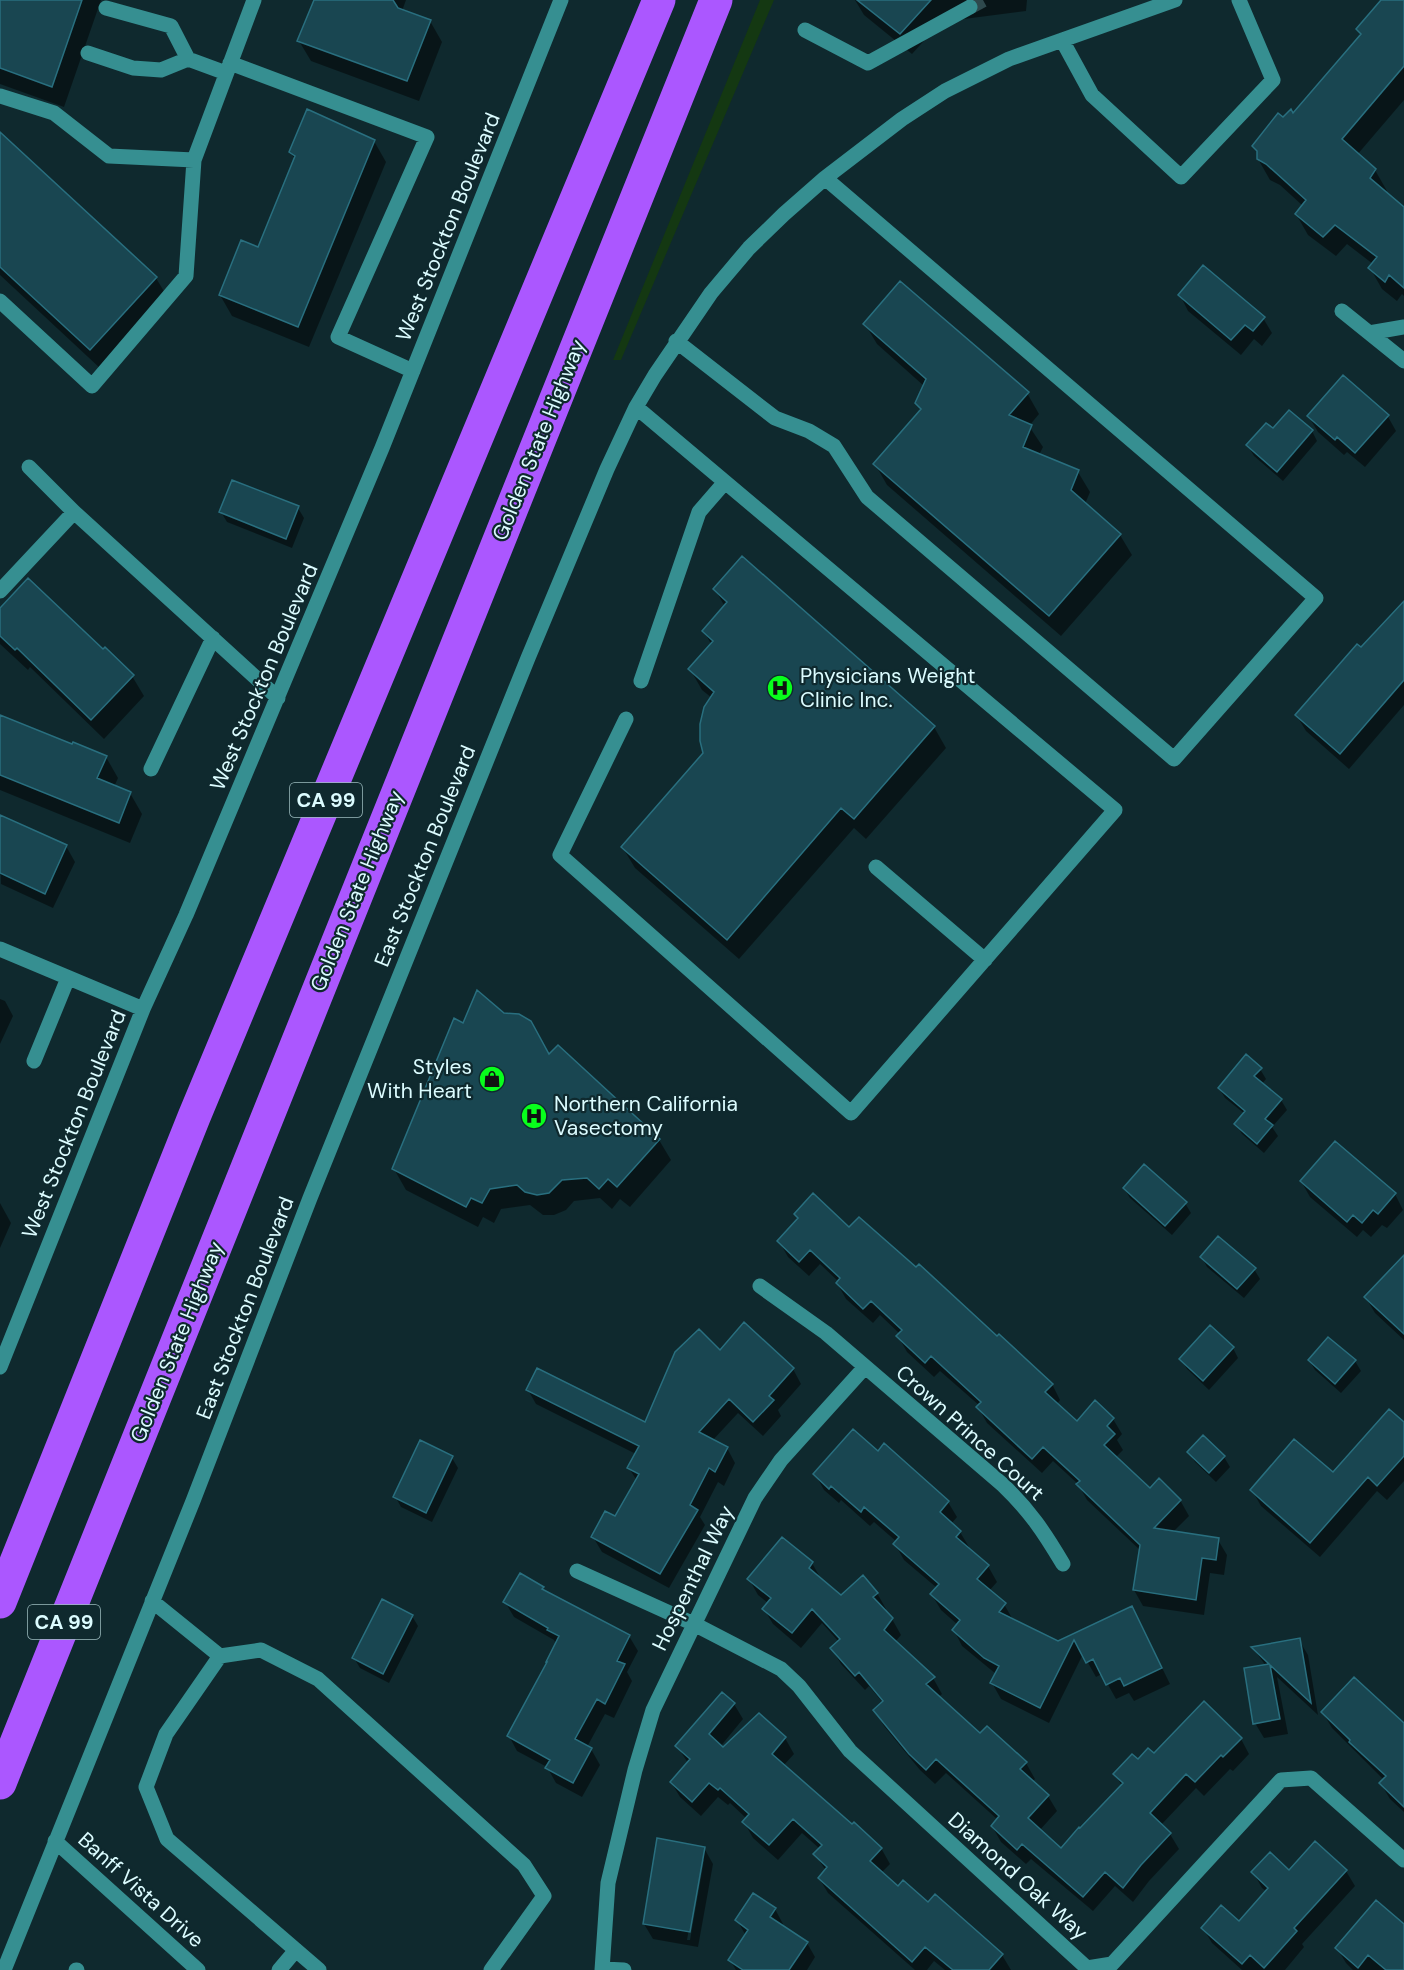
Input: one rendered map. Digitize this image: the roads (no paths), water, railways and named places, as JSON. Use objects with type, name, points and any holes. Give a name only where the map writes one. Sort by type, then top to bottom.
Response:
[{"type":"highway","name":"CA 99","points":[[0,1602],[194,1117],[659,0]]},
{"type":"highway","name":"Golden State Highway","points":[[0,1783],[716,0]]},
{"type":"street","points":[[0,302],[92,386],[186,276],[194,160],[254,0]]},
{"type":"street","name":"East Stockton Boulevard","points":[[4,1970],[152,1602],[310,1198],[524,669],[607,469],[636,407],[676,341],[711,293],[749,248],[825,178],[902,119],[945,92],[1009,59],[1175,0]]},
{"type":"street","points":[[1062,40],[1092,95],[1180,177],[1273,80],[1239,0]]},
{"type":"street","name":"West Stockton Boulevard","points":[[0,1367],[142,1009],[186,915],[413,371],[555,1]]},
{"type":"street","points":[[805,30],[868,63],[970,7]]},
{"type":"street","points":[[106,8],[171,27],[188,59]]},
{"type":"street","points":[[88,53],[133,68],[161,70],[188,59],[228,68],[427,137],[338,337],[413,371]]},
{"type":"street","points":[[0,96],[54,113],[109,156],[194,160]]},
{"type":"street","points":[[676,341],[775,418],[809,431],[834,446],[867,497],[1174,759],[1316,598],[825,178]]},
{"type":"street","points":[[1342,312],[1404,361]]},
{"type":"street","points":[[1369,333],[1404,327]]},
{"type":"street","points":[[626,719],[560,855],[851,1113],[1115,810],[636,407]]},
{"type":"street","points":[[29,467],[74,513],[278,698]]},
{"type":"street","points":[[641,681],[699,512],[725,482]]},
{"type":"street","points":[[0,591],[74,513]]},
{"type":"street","points":[[151,769],[213,638]]},
{"type":"street","points":[[876,867],[985,960]]},
{"type":"street","points":[[0,949],[142,1009]]},
{"type":"street","points":[[34,1061],[68,978]]},
{"type":"street","points":[[760,1286],[826,1333],[865,1366]]},
{"type":"street","name":"Crown Prince Court","points":[[865,1366],[1003,1485],[1025,1507],[1063,1564]]},
{"type":"street","name":"Hospenthal Way","points":[[602,1970],[608,1883],[635,1770],[653,1710],[755,1498],[781,1460],[865,1366]]},
{"type":"street","name":"Diamond Oak Way","points":[[577,1570],[694,1624],[781,1669],[800,1686],[850,1751],[1087,1968],[1112,1964],[1281,1780],[1311,1778],[1404,1860]]},
{"type":"street","points":[[152,1602],[220,1656],[261,1650],[318,1679],[524,1864],[544,1896],[491,1970]]},
{"type":"street","points":[[220,1656],[166,1734],[146,1787],[167,1839],[319,1970]]},
{"type":"street","name":"Banff Vista Drive","points":[[55,1841],[198,1970]]},
{"type":"street","points":[[279,1970],[296,1950]]},
{"type":"street","points":[[602,1970],[624,1970]]},
{"type":"tunnel","points":[[970,7],[983,0]]},
{"type":"place","name":"Physicians Weight Clinic Inc.","points":[[780,688]]},
{"type":"place","name":"Styles With Heart","points":[[492,1079]]},
{"type":"place","name":"Northern California Vasectomy","points":[[534,1116]]}]
